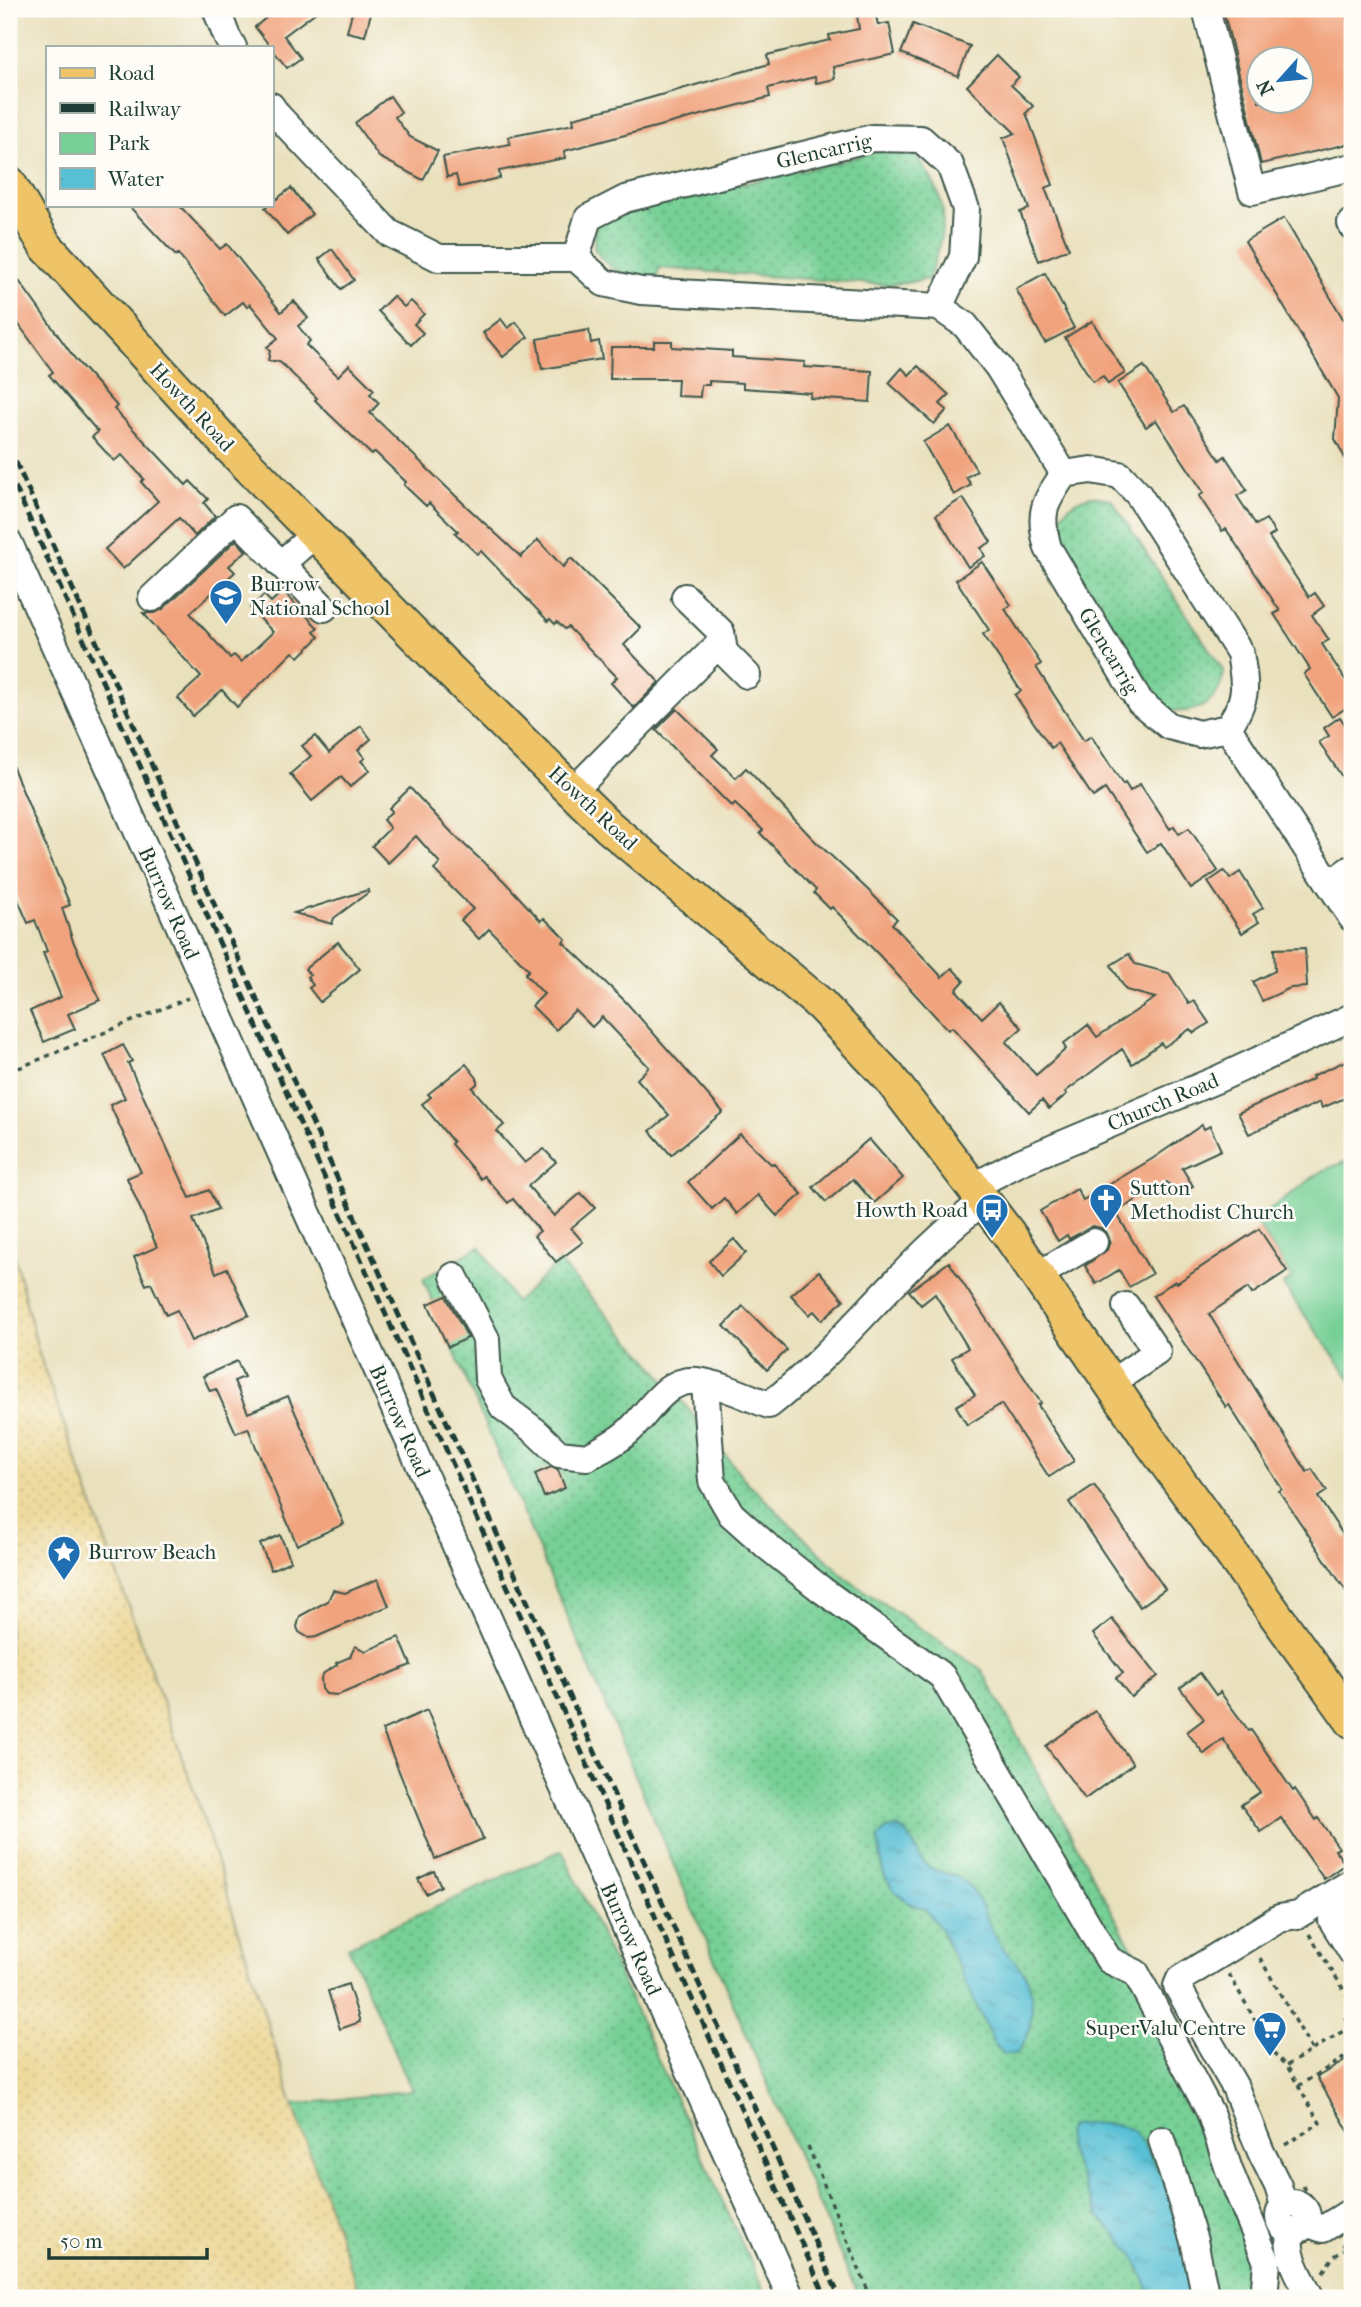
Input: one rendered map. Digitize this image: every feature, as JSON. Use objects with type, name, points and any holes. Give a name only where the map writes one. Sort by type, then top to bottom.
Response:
[{"type":"main road","name":"Howth Road","points":[[9,183],[45,245],[223,440],[315,534],[609,827],[820,1004],[888,1076],[1038,1275],[1251,1582],[1352,1719]]},
{"type":"street","points":[[216,9],[232,46]]},
{"type":"street","points":[[1206,9],[1252,191],[1352,167]]},
{"type":"street","points":[[273,109],[389,233],[439,258],[576,258],[604,283],[641,291],[939,307],[965,325],[998,367],[1064,474],[1091,470],[1120,475],[1138,494],[1240,653],[1245,682],[1243,705],[1228,728],[1341,878],[1352,919]]},
{"type":"street","name":"Glencarrig","points":[[576,258],[588,218],[625,199],[872,138],[921,139],[950,165],[967,209],[963,257],[939,307]]},
{"type":"street","name":"Glencarrig","points":[[1064,474],[1048,498],[1046,507],[1042,526],[1048,548],[1140,702],[1169,726],[1199,734],[1228,728]]},
{"type":"street","points":[[152,598],[236,518],[324,608]]},
{"type":"street","points":[[281,564],[315,534]]},
{"type":"street","name":"Burrow Road","points":[[9,543],[791,2298]]},
{"type":"street","points":[[685,597],[721,632],[724,652],[747,675]]},
{"type":"street","points":[[573,791],[722,640]]},
{"type":"street","name":"Church Road","points":[[705,1384],[727,1389],[769,1405],[802,1379],[924,1252],[960,1219],[979,1194],[1020,1162],[1218,1079],[1352,1017]]},
{"type":"street","points":[[1038,1275],[1094,1242]]},
{"type":"street","points":[[454,1276],[485,1339],[488,1379],[503,1407],[535,1431],[559,1454],[587,1457],[628,1432],[654,1401],[669,1388],[693,1381],[705,1384],[712,1481],[732,1514],[822,1590],[942,1676],[1109,1960],[1136,1973],[1210,2112],[1229,2170],[1267,2262],[1264,2298]]},
{"type":"street","points":[[1111,1382],[1157,1352],[1126,1306]]},
{"type":"street","points":[[1301,2222],[1278,2186],[1269,2151],[1177,1986],[1180,1979],[1279,1918],[1298,1915],[1352,1882]]},
{"type":"street","points":[[1352,1906],[1332,1920],[1352,1952]]},
{"type":"street","points":[[1162,2140],[1194,2241],[1206,2298]]},
{"type":"street","points":[[1301,2222],[1352,2211]]},
{"type":"street","points":[[1301,2222],[1288,2248],[1311,2298]]},
{"type":"path","points":[[9,1073],[173,1005]]},
{"type":"path","points":[[1248,1938],[1312,2050]]},
{"type":"path","points":[[1219,1956],[1273,2052],[1286,2066],[1320,2123],[1269,2151]]},
{"type":"path","points":[[1286,2066],[1350,2027],[1344,2016],[1352,2011]]},
{"type":"path","points":[[1298,2086],[1352,2053]]},
{"type":"path","points":[[808,2146],[871,2298]]},
{"type":"green space","points":[[889,148],[914,152],[935,186],[940,200],[943,226],[929,279],[888,285],[659,268],[657,278],[637,276],[614,269],[594,249],[596,223],[607,214],[832,164]]},
{"type":"green space","points":[[1091,496],[1111,499],[1224,672],[1217,692],[1205,705],[1188,711],[1167,709],[1054,536],[1061,515],[1077,501]]},
{"type":"green space","points":[[1352,1159],[1352,1381],[1283,1285],[1292,1278],[1255,1220],[1322,1171]]},
{"type":"green space","points":[[480,1246],[515,1303],[559,1262],[651,1363],[746,1481],[847,1579],[982,1670],[1136,1956],[1272,2298],[859,2298],[423,1279]]},
{"type":"green space","points":[[562,1850],[767,2298],[361,2298],[293,2105],[412,2090],[348,1947]]},
{"type":"sand","name":"Burrow Beach","points":[[9,1235],[39,1354],[201,1811],[293,2105],[361,2298],[9,2298]]},
{"type":"water","points":[[896,1827],[911,1839],[925,1864],[934,1870],[960,1878],[970,1887],[1000,1945],[1027,1978],[1032,2014],[1026,2037],[1015,2054],[1004,2054],[995,2045],[940,1928],[926,1910],[909,1903],[893,1890],[883,1873],[878,1838],[886,1829]]},
{"type":"water","points":[[1089,2123],[1119,2125],[1132,2130],[1142,2142],[1166,2185],[1198,2298],[1152,2298],[1133,2254],[1098,2215],[1069,2152],[1066,2132],[1070,2126]]},
{"type":"building","points":[[262,9],[320,9],[284,36],[301,58],[287,68],[273,50],[273,46],[270,46],[255,27],[267,17]]},
{"type":"building","points":[[353,9],[372,9],[365,36],[347,32]]},
{"type":"building","points":[[1223,9],[1345,9],[1352,40],[1352,143],[1261,164],[1249,116],[1316,116],[1316,46],[1246,46],[1246,103]]},
{"type":"building","points":[[875,11],[878,25],[889,23],[895,54],[833,67],[835,79],[816,83],[815,77],[768,88],[770,97],[564,151],[565,158],[499,171],[500,178],[459,187],[456,175],[447,177],[443,157],[510,144],[508,137],[574,124],[573,118],[769,64],[767,55],[830,40],[829,35],[859,29],[857,15]]},
{"type":"building","points":[[913,24],[970,46],[958,76],[901,53]]},
{"type":"building","points":[[997,55],[1019,77],[1011,85],[1033,106],[1026,113],[1053,185],[1045,188],[1069,249],[1039,261],[1020,212],[1029,209],[1003,138],[1015,133],[967,86]]},
{"type":"building","points":[[390,96],[401,112],[395,117],[410,137],[438,151],[423,180],[379,157],[355,123]]},
{"type":"building","points":[[291,188],[312,214],[287,235],[265,208],[273,206],[273,202]]},
{"type":"building","points":[[129,206],[180,206],[220,249],[227,244],[281,312],[294,301],[308,318],[298,326],[310,341],[306,345],[338,376],[349,365],[374,390],[370,394],[379,403],[370,413],[465,505],[521,557],[538,540],[563,567],[571,558],[641,628],[624,645],[659,682],[634,708],[611,683],[617,677],[568,627],[565,629],[557,622],[555,624],[550,619],[548,621],[481,551],[477,554],[455,533],[458,531],[429,503],[426,506],[375,452],[372,455],[282,364],[268,361],[270,351],[267,347],[278,338],[250,304],[247,307],[243,302],[225,316],[178,254],[176,256]]},
{"type":"building","points":[[1284,218],[1352,334],[1352,471],[1335,439],[1338,398],[1245,241]]},
{"type":"building","points":[[332,249],[354,280],[341,289],[319,259]]},
{"type":"building","points":[[9,267],[76,360],[117,406],[114,409],[186,485],[190,481],[208,499],[204,503],[215,516],[195,536],[179,518],[123,569],[105,549],[158,501],[141,482],[144,479],[122,455],[114,461],[92,437],[98,432],[49,375],[53,372],[9,311]]},
{"type":"building","points":[[1045,273],[1074,328],[1045,343],[1016,289]]},
{"type":"building","points":[[393,296],[404,307],[411,301],[424,314],[414,324],[423,333],[411,345],[378,311]]},
{"type":"building","points":[[501,319],[508,328],[516,322],[528,337],[503,357],[483,333]]},
{"type":"building","points":[[1092,321],[1125,373],[1108,384],[1103,376],[1093,382],[1065,338]]},
{"type":"building","points":[[589,330],[591,343],[599,341],[602,359],[542,369],[537,339]]},
{"type":"building","points":[[654,341],[672,341],[672,347],[732,351],[732,357],[805,362],[804,367],[872,371],[870,402],[810,398],[811,393],[743,388],[743,383],[709,381],[709,385],[701,385],[700,397],[677,396],[678,379],[610,379],[611,347],[654,347]]},
{"type":"building","points":[[918,366],[949,395],[940,404],[947,410],[934,424],[889,383],[902,368],[909,375]]},
{"type":"building","points":[[1144,366],[1174,412],[1184,406],[1220,460],[1225,456],[1247,490],[1237,496],[1256,525],[1266,519],[1275,533],[1269,537],[1309,597],[1315,593],[1324,606],[1312,615],[1329,640],[1322,644],[1352,690],[1352,704],[1332,717],[1304,674],[1310,669],[1274,614],[1280,611],[1226,529],[1222,531],[1199,496],[1204,493],[1156,420],[1146,427],[1118,383]]},
{"type":"building","points":[[950,426],[977,471],[966,477],[971,485],[954,495],[923,442]]},
{"type":"building","points":[[963,498],[991,542],[981,548],[985,556],[968,567],[936,515]]},
{"type":"building","points":[[236,540],[246,551],[229,566],[235,572],[190,613],[230,658],[234,655],[241,662],[273,632],[250,608],[264,595],[271,602],[283,591],[318,628],[314,632],[319,637],[299,657],[293,652],[237,707],[222,690],[193,716],[178,698],[201,677],[143,613],[155,613],[163,609]]},
{"type":"building","points":[[982,562],[1011,605],[1005,609],[1041,664],[1036,667],[1084,741],[1091,736],[1123,785],[1125,783],[1130,791],[1140,784],[1170,829],[1174,826],[1179,834],[1189,828],[1218,871],[1191,889],[1161,843],[1147,852],[1105,789],[1093,797],[1057,743],[1051,748],[1015,695],[1021,691],[983,634],[989,630],[956,580]]},
{"type":"building","points":[[677,709],[718,749],[712,755],[736,778],[746,768],[813,839],[897,919],[892,924],[942,977],[952,968],[964,981],[956,990],[982,1018],[999,1002],[1022,1028],[1006,1042],[1036,1075],[1066,1049],[1063,1044],[1088,1025],[1097,1037],[1155,998],[1126,990],[1111,965],[1129,954],[1135,964],[1169,973],[1189,1004],[1194,1001],[1209,1023],[1194,1033],[1190,1029],[1164,1047],[1161,1043],[1132,1064],[1122,1049],[1065,1092],[1067,1094],[1049,1109],[1042,1100],[1029,1112],[952,1027],[948,1030],[880,956],[832,907],[830,909],[814,893],[816,890],[760,833],[763,830],[735,804],[732,807],[656,730]]},
{"type":"building","points":[[1340,717],[1352,735],[1352,792],[1319,742],[1329,736],[1324,728]]},
{"type":"building","points":[[361,726],[371,739],[358,750],[365,758],[361,761],[370,770],[350,787],[341,777],[312,801],[290,774],[311,756],[302,746],[315,736],[329,753]]},
{"type":"building","points":[[9,758],[70,905],[62,908],[73,941],[100,1000],[68,1014],[75,1029],[44,1042],[30,1011],[61,997],[43,953],[47,951],[35,920],[28,923],[9,879]]},
{"type":"building","points":[[410,788],[541,921],[544,918],[566,939],[563,942],[625,1001],[723,1112],[671,1155],[650,1131],[669,1115],[637,1079],[649,1067],[602,1017],[592,1027],[575,1010],[556,1030],[532,1006],[544,994],[525,974],[529,970],[489,929],[479,939],[461,920],[473,909],[434,870],[440,863],[416,836],[388,863],[372,846],[390,828],[383,820],[392,811],[389,808]]},
{"type":"building","points":[[1224,871],[1230,879],[1240,872],[1263,908],[1253,914],[1259,922],[1242,933],[1208,882]]},
{"type":"building","points":[[368,890],[369,892],[334,918],[332,924],[294,913]]},
{"type":"building","points":[[338,942],[360,969],[320,1002],[309,988],[313,985],[305,969]]},
{"type":"building","points":[[1305,948],[1307,987],[1290,988],[1262,1001],[1253,982],[1275,971],[1274,949]]},
{"type":"building","points":[[123,1045],[132,1061],[128,1063],[190,1198],[209,1190],[218,1209],[193,1219],[216,1273],[227,1268],[249,1315],[191,1341],[177,1310],[166,1315],[151,1283],[146,1285],[134,1257],[157,1247],[127,1178],[141,1172],[110,1105],[125,1098],[104,1055]]},
{"type":"building","points":[[1352,1058],[1352,1095],[1322,1108],[1320,1102],[1249,1134],[1238,1113]]},
{"type":"building","points":[[466,1064],[477,1078],[477,1084],[472,1088],[504,1125],[497,1131],[525,1163],[544,1149],[556,1162],[528,1186],[554,1216],[581,1193],[595,1208],[571,1228],[583,1242],[556,1262],[534,1236],[540,1231],[513,1199],[508,1203],[484,1176],[481,1179],[422,1104],[431,1097],[428,1094]]},
{"type":"building","points":[[1202,1125],[1204,1129],[1210,1126],[1221,1150],[1182,1168],[1193,1186],[1177,1196],[1167,1182],[1116,1212],[1152,1274],[1129,1287],[1119,1270],[1096,1284],[1085,1266],[1107,1250],[1110,1241],[1107,1233],[1093,1226],[1069,1239],[1067,1235],[1058,1241],[1040,1211],[1077,1189],[1083,1200],[1152,1159]]},
{"type":"building","points":[[740,1134],[773,1163],[802,1194],[777,1216],[758,1195],[737,1214],[724,1198],[712,1209],[688,1182]]},
{"type":"building","points":[[869,1139],[903,1178],[874,1203],[853,1179],[826,1202],[813,1187]]},
{"type":"building","points":[[1259,1229],[1287,1271],[1252,1294],[1248,1288],[1209,1314],[1307,1472],[1312,1469],[1327,1491],[1318,1497],[1346,1539],[1352,1535],[1352,1600],[1279,1491],[1282,1489],[1229,1405],[1226,1407],[1153,1296]]},
{"type":"building","points":[[734,1239],[746,1253],[721,1276],[709,1261]]},
{"type":"building","points":[[949,1262],[1041,1403],[1038,1405],[1074,1461],[1049,1477],[1001,1404],[967,1425],[956,1406],[975,1395],[952,1358],[968,1348],[935,1294],[921,1305],[909,1291]]},
{"type":"building","points":[[819,1271],[844,1300],[822,1320],[814,1311],[809,1315],[791,1295]]},
{"type":"building","points":[[446,1296],[468,1338],[448,1347],[428,1304]]},
{"type":"building","points":[[743,1306],[787,1350],[767,1370],[724,1326]]},
{"type":"building","points":[[237,1361],[244,1377],[234,1381],[248,1413],[288,1396],[344,1524],[297,1545],[248,1428],[236,1433],[216,1389],[210,1391],[203,1376]]},
{"type":"building","points":[[551,1467],[558,1470],[565,1488],[544,1497],[535,1474]]},
{"type":"building","points":[[1094,1485],[1165,1589],[1140,1607],[1069,1502]]},
{"type":"building","points":[[280,1535],[291,1561],[271,1570],[260,1544]]},
{"type":"building","points":[[378,1579],[389,1606],[316,1637],[309,1638],[299,1632],[297,1627],[300,1616],[328,1601],[333,1590],[345,1593]]},
{"type":"building","points":[[1112,1619],[1158,1676],[1131,1697],[1116,1678],[1123,1673],[1093,1634]]},
{"type":"building","points":[[399,1637],[411,1665],[338,1695],[326,1694],[322,1689],[321,1678],[324,1673],[337,1665],[336,1663],[350,1657],[355,1646],[366,1651]]},
{"type":"building","points":[[1200,1673],[1216,1695],[1220,1692],[1249,1731],[1251,1730],[1293,1791],[1295,1789],[1339,1848],[1335,1850],[1345,1864],[1324,1879],[1281,1818],[1261,1832],[1241,1805],[1260,1792],[1223,1739],[1204,1754],[1187,1732],[1204,1719],[1180,1688]]},
{"type":"building","points":[[427,1710],[483,1839],[435,1859],[382,1730]]},
{"type":"building","points":[[1095,1711],[1133,1764],[1085,1799],[1046,1746]]},
{"type":"building","points":[[434,1871],[441,1886],[426,1894],[418,1879]]},
{"type":"building","points":[[348,1984],[360,2022],[340,2029],[328,1991]]},
{"type":"building","points":[[1352,2057],[1352,2137],[1317,2077]]},
{"type":"railway","points":[[9,447],[840,2298]]},
{"type":"railway","points":[[9,473],[826,2298]]},
{"type":"place","name":"Burrow National School","points":[[226,626]]},
{"type":"place","name":"Sutton Methodist Church","points":[[1106,1230]]},
{"type":"place","name":"Howth Road","points":[[992,1240]]},
{"type":"place","name":"Burrow Beach","points":[[64,1582]]},
{"type":"place","name":"SuperValu Centre","points":[[1270,2058]]}]
